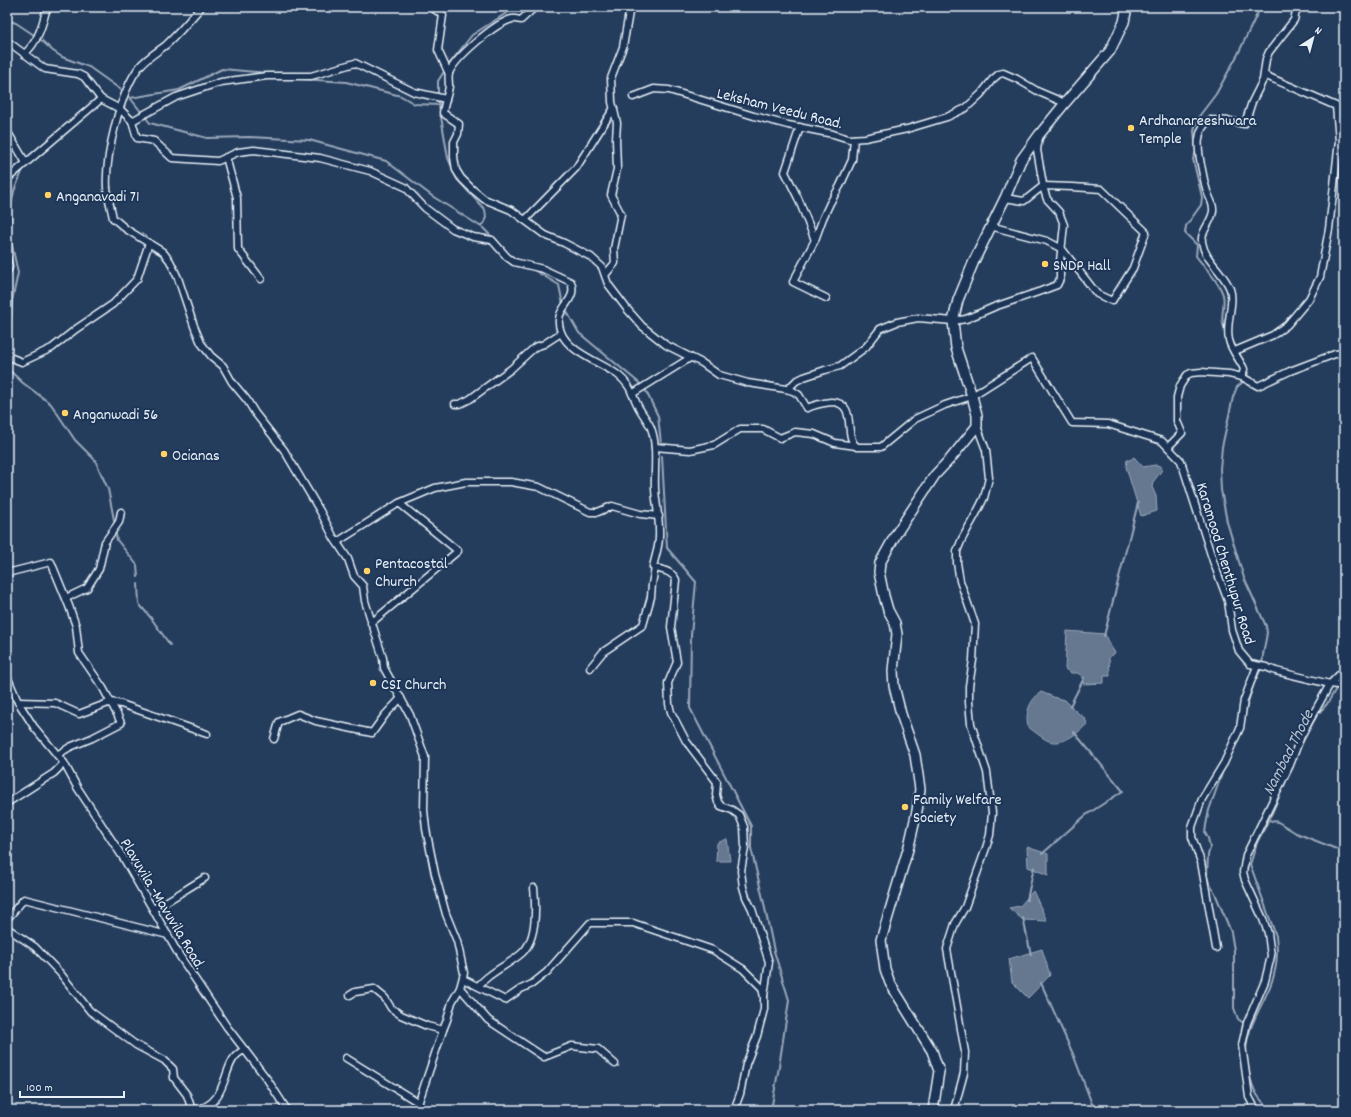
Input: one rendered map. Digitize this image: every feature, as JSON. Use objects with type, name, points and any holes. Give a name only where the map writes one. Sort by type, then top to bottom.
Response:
[{"type":"street","points":[[24,54],[29,51],[36,40],[47,7]]},
{"type":"street","points":[[201,7],[173,38],[140,66],[125,93],[112,138],[108,163],[107,187],[113,218],[126,229],[163,252],[170,261],[178,278],[201,343],[211,356],[223,366],[232,382],[284,450],[326,524],[348,559],[354,576],[363,586],[365,601],[371,624],[383,658],[384,668],[401,698],[418,735],[426,757],[424,810],[426,829],[438,888],[446,914],[457,941],[464,973],[460,988],[452,1002],[416,1110]]},
{"type":"street","points":[[432,7],[443,15],[438,50],[449,74],[449,86],[446,105],[443,108],[443,114],[459,124],[458,134],[454,140],[453,149],[457,172],[465,182],[484,199],[511,210],[545,235],[591,257],[602,267],[608,284],[642,326],[666,345],[702,363],[719,375],[748,383],[788,389],[799,395],[807,408],[826,402],[838,402],[843,405],[847,411],[852,442],[857,447]]},
{"type":"street","points":[[449,74],[455,64],[482,36],[498,25],[514,18],[521,20],[534,7]]},
{"type":"street","points":[[605,275],[615,263],[614,249],[621,214],[611,195],[617,169],[617,123],[611,78],[623,47],[630,7]]},
{"type":"street","points":[[954,1110],[964,1073],[965,1052],[947,949],[954,924],[965,907],[986,848],[990,835],[992,813],[987,772],[971,724],[969,686],[973,660],[974,624],[960,581],[957,563],[957,551],[984,498],[989,478],[986,450],[977,426],[977,415],[972,396],[956,348],[953,321],[958,300],[974,261],[1022,160],[1064,103],[1110,51],[1124,22],[1127,7]]},
{"type":"street","points":[[1242,377],[1244,369],[1229,339],[1228,326],[1231,299],[1230,289],[1219,270],[1210,262],[1202,240],[1213,212],[1205,186],[1198,153],[1198,142],[1203,127],[1210,120],[1244,124],[1248,122],[1252,102],[1264,75],[1266,59],[1269,52],[1294,20],[1297,7]]},
{"type":"street","points":[[7,41],[45,69],[78,74],[84,77],[101,99],[120,110],[132,121],[137,138],[154,141],[172,158],[218,161],[238,152],[254,150],[320,158],[370,171],[405,188],[425,208],[453,229],[472,237],[492,240],[507,257],[514,262],[543,269],[571,282],[573,290],[572,296],[560,313],[561,332],[571,345],[578,351],[613,371],[626,381],[652,430],[655,447],[655,488],[660,516],[659,539],[654,565],[656,568],[652,584],[651,597],[643,625],[603,652],[590,668]]},
{"type":"street","points":[[132,121],[176,97],[221,82],[267,76],[311,76],[355,63],[414,92],[446,99]]},
{"type":"street","name":"Leksham Veedu Road.","points":[[633,97],[654,89],[669,90],[754,116],[849,139],[865,138],[907,129],[947,117],[966,108],[981,94],[992,80],[999,74],[1003,73],[1064,103]]},
{"type":"street","points":[[1235,351],[1273,335],[1287,324],[1309,299],[1320,277],[1329,229],[1339,141],[1336,106],[1264,75]]},
{"type":"street","points":[[7,178],[101,99]]},
{"type":"street","points":[[525,220],[576,168],[614,108]]},
{"type":"street","points":[[800,128],[785,172],[798,198],[815,240]]},
{"type":"street","points":[[7,131],[26,163]]},
{"type":"street","points":[[788,389],[796,381],[804,377],[840,366],[866,347],[880,329],[897,322],[918,318],[953,321],[966,319],[994,307],[1057,285],[1060,278],[1064,225],[1059,212],[1047,199],[1043,186],[1037,150],[1039,135]]},
{"type":"street","points":[[826,298],[793,282],[815,240],[823,218],[852,160],[854,138]]},
{"type":"street","points":[[226,158],[238,198],[238,249],[261,279]]},
{"type":"street","points":[[990,226],[1047,241],[1062,249],[1097,294],[1112,301],[1133,268],[1146,232],[1101,189],[1043,186],[1024,201],[1005,198]]},
{"type":"street","points":[[9,356],[22,362],[52,348],[76,329],[113,304],[137,279],[149,243]]},
{"type":"street","points":[[7,258],[9,267],[7,272]]},
{"type":"street","points":[[455,404],[460,404],[470,399],[510,369],[535,346],[544,344],[561,332]]},
{"type":"street","points":[[1168,447],[1182,433],[1177,421],[1177,397],[1180,386],[1187,376],[1192,373],[1201,372],[1234,375],[1242,377],[1258,386],[1335,354],[1344,353]]},
{"type":"street","points":[[632,394],[690,358]]},
{"type":"street","name":"Karamood Chenthupur Road","points":[[972,396],[1032,358],[1072,423],[1108,424],[1162,441],[1181,461],[1213,561],[1228,601],[1232,630],[1239,650],[1250,664],[1260,667]]},
{"type":"street","points":[[655,447],[690,450],[714,445],[740,429],[763,428],[780,438],[795,432],[814,434],[835,443],[857,447],[881,447],[915,419],[945,405],[972,396]]},
{"type":"street","points":[[933,1110],[939,1071],[932,1051],[890,983],[885,969],[881,940],[909,846],[917,811],[920,789],[915,755],[901,714],[894,686],[893,671],[897,634],[895,623],[888,610],[879,572],[880,563],[896,534],[930,481],[977,426]]},
{"type":"street","points":[[337,542],[399,503],[435,488],[466,482],[511,482],[539,487],[590,512],[598,512],[612,506],[645,515],[660,516]]},
{"type":"street","points":[[371,624],[458,551],[399,503]]},
{"type":"street","points":[[66,598],[87,588],[99,570],[105,542],[118,523],[121,512]]},
{"type":"street","points":[[7,573],[51,562],[76,626],[79,653],[103,688],[121,724],[70,747],[57,755]]},
{"type":"street","points":[[656,568],[672,574],[676,580],[671,627],[677,662],[668,683],[671,712],[686,741],[717,782],[716,795],[718,802],[721,806],[739,814],[744,827],[745,847],[741,871],[743,887],[752,909],[769,962],[764,996],[764,1009],[757,1036],[746,1064],[740,1094],[734,1110]]},
{"type":"street","points":[[1216,948],[1202,862],[1192,838],[1192,827],[1202,799],[1224,763],[1240,728],[1244,700],[1260,667],[1332,685],[1344,686]]},
{"type":"street","points":[[1256,1110],[1249,1097],[1242,1045],[1247,1023],[1266,981],[1271,956],[1268,933],[1249,890],[1243,872],[1246,856],[1290,765],[1301,736],[1332,685],[1344,670]]},
{"type":"street","name":"Plavuvila -Mavuvila Road.","points":[[8,679],[18,702],[34,727],[64,763],[77,787],[124,859],[180,955],[227,1027],[267,1079],[286,1110]]},
{"type":"street","points":[[274,739],[279,722],[298,714],[316,721],[372,733],[385,715],[401,698]]},
{"type":"street","points":[[18,702],[55,703],[80,714],[111,702],[121,704],[208,734]]},
{"type":"street","points":[[7,803],[54,773],[64,763]]},
{"type":"street","points":[[153,909],[170,900],[189,886],[205,878]]},
{"type":"street","points":[[478,986],[489,976],[523,952],[535,924],[536,904],[534,888]]},
{"type":"street","points":[[7,919],[24,899],[168,935]]},
{"type":"street","points":[[463,979],[505,1000],[521,989],[532,984],[547,972],[590,922],[633,923],[706,949],[713,950],[743,969],[762,988],[764,996]]},
{"type":"street","points":[[7,928],[35,947],[60,973],[90,1011],[136,1046],[164,1060],[173,1069],[174,1078],[187,1096],[193,1110],[202,1109],[215,1099],[220,1093],[232,1060],[238,1052],[245,1050]]},
{"type":"street","points":[[460,988],[488,1020],[544,1056],[572,1046],[598,1049],[615,1064]]},
{"type":"street","points":[[350,995],[355,992],[374,989],[385,998],[391,1008],[401,1015],[428,1026],[443,1030]]},
{"type":"street","points":[[346,1058],[419,1103]]},
{"type":"water","points":[[1134,457],[1143,467],[1155,465],[1161,466],[1162,470],[1153,482],[1152,487],[1156,496],[1157,511],[1141,516],[1126,467],[1127,460]]},
{"type":"water","points":[[1067,631],[1105,634],[1115,653],[1109,657],[1110,676],[1104,676],[1104,683],[1083,684],[1083,678],[1078,673],[1071,673],[1065,669]]},
{"type":"water","points":[[1041,692],[1065,700],[1085,718],[1087,724],[1070,738],[1059,742],[1049,741],[1041,737],[1028,727],[1027,717],[1033,699]]},
{"type":"water","points":[[727,839],[730,861],[716,861],[717,843]]},
{"type":"water","points":[[1027,847],[1048,854],[1048,875],[1028,867]]},
{"type":"water","points":[[1033,891],[1047,921],[1023,920],[1009,908],[1020,906]]},
{"type":"water","points":[[1042,949],[1050,975],[1028,998],[1012,982],[1009,959]]},
{"type":"waterway","points":[[47,17],[51,7]]},
{"type":"waterway","points":[[480,226],[484,223],[486,217],[485,210],[457,179],[448,158],[438,99],[438,81],[472,35],[516,7]]},
{"type":"waterway","points":[[1226,332],[1222,317],[1224,299],[1221,290],[1215,279],[1196,256],[1197,245],[1185,233],[1186,226],[1201,205],[1202,197],[1193,159],[1196,152],[1194,131],[1197,119],[1216,94],[1238,54],[1260,8]]},
{"type":"waterway","points":[[7,20],[16,23],[40,39],[62,57],[89,67],[124,92]]},
{"type":"waterway","points":[[130,98],[179,90],[222,69],[268,73]]},
{"type":"waterway","points":[[302,79],[346,82],[401,96],[415,104],[439,105]]},
{"type":"waterway","points":[[127,94],[150,123],[207,138],[249,137],[309,140],[386,161],[432,196],[483,228],[493,238]]},
{"type":"waterway","points":[[7,349],[10,339],[12,301],[18,273],[10,236],[11,206],[14,191],[24,167]]},
{"type":"waterway","points":[[510,256],[518,260]]},
{"type":"waterway","points":[[532,269],[559,285],[563,305],[579,333],[644,387],[658,416],[661,444]]},
{"type":"waterway","points":[[1231,338],[1243,361]]},
{"type":"waterway","points":[[7,368],[23,383],[51,404],[75,440],[95,460],[108,489],[115,525]]},
{"type":"waterway","points":[[1245,712],[1254,683],[1262,667],[1267,633],[1266,626],[1244,578],[1227,522],[1221,490],[1220,469],[1222,447],[1233,397],[1237,387],[1245,380],[1248,373],[1246,369]]},
{"type":"waterway","points":[[662,456],[667,548],[696,582],[691,635],[690,708],[751,826],[751,848],[774,951],[789,1000],[771,1110]]},
{"type":"waterway","points":[[1104,636],[1138,503]]},
{"type":"waterway","points":[[115,529],[117,540],[137,565],[138,577]]},
{"type":"waterway","points":[[138,584],[139,604],[170,645]]},
{"type":"waterway","name":"Nambad Thode","points":[[1299,749],[1317,715],[1327,704],[1343,677]]},
{"type":"waterway","points":[[1070,706],[1084,678]]},
{"type":"waterway","points":[[1042,854],[1086,815],[1123,791],[1074,732]]},
{"type":"waterway","points":[[1224,768],[1209,810],[1206,825],[1205,833],[1208,838],[1210,848],[1208,855],[1207,876],[1231,932],[1234,950],[1234,1008],[1238,1019],[1245,1024]]},
{"type":"waterway","name":"Nambad Thode","points":[[1268,820],[1285,783]]},
{"type":"waterway","points":[[1246,1053],[1252,1026],[1275,972],[1277,948],[1276,936],[1250,864],[1257,843],[1268,820],[1278,822],[1296,833],[1344,852]]},
{"type":"waterway","points":[[1027,900],[1034,867]]},
{"type":"waterway","points":[[1023,918],[1031,955]]},
{"type":"waterway","points":[[1041,983],[1073,1054],[1092,1104],[1097,1110]]},
{"type":"waterway","points":[[1248,1066],[1252,1085],[1255,1091],[1262,1101],[1272,1110]]},
{"type":"place","name":"Ardhanareeshwara Temple","points":[[1131,128]]},
{"type":"place","name":"Anganavadi 71","points":[[48,195]]},
{"type":"place","name":"SNDP Hall","points":[[1045,264]]},
{"type":"place","name":"Anganwadi 56","points":[[65,413]]},
{"type":"place","name":"Ocianas","points":[[164,454]]},
{"type":"place","name":"Pentacostal Church","points":[[367,571]]},
{"type":"place","name":"CSI Church","points":[[373,683]]},
{"type":"place","name":"Family Welfare Society","points":[[905,807]]}]
